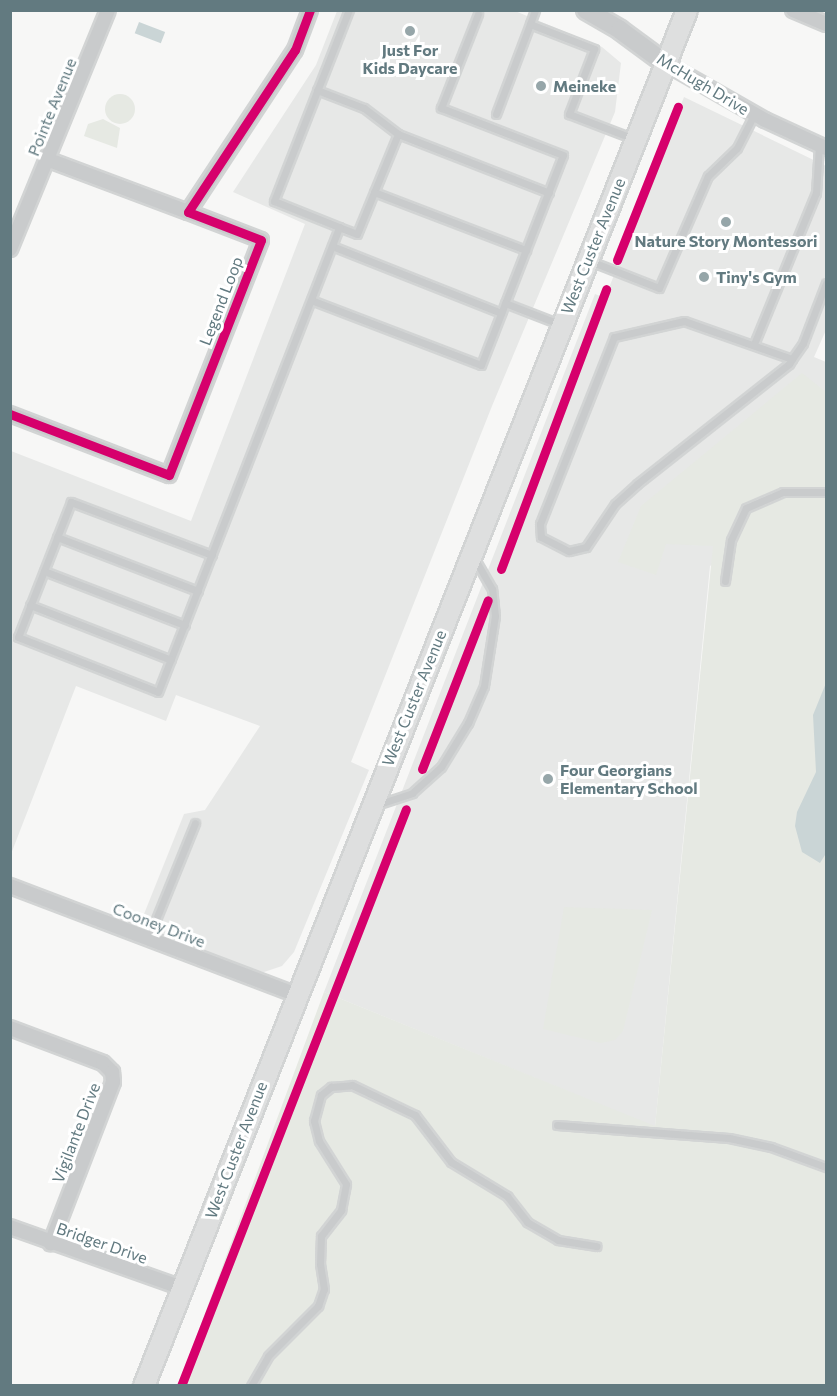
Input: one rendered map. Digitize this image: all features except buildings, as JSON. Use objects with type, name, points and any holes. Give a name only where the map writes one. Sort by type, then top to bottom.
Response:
[{"type":"main road","name":"West Custer Avenue","points":[[144,1386],[687,10]]},
{"type":"street","name":"Pointe Avenue","points":[[10,249],[49,160],[108,10]]},
{"type":"street","points":[[49,160],[188,212],[295,50],[310,10]]},
{"type":"street","name":"McHugh Drive","points":[[585,10],[620,30],[665,63],[754,114],[823,147]]},
{"type":"street","points":[[793,10],[819,18]]},
{"type":"street","name":"Legend Loop","points":[[10,414],[169,475],[261,240],[188,212]]},
{"type":"street","name":"Cooney Drive","points":[[10,886],[297,995]]},
{"type":"street","name":"Vigilante Drive","points":[[10,1028],[103,1063],[112,1072],[113,1082],[51,1243]]},
{"type":"street","name":"Bridger Drive","points":[[10,1227],[182,1288]]},
{"type":"lane","points":[[349,10],[274,201],[357,234],[398,134]]},
{"type":"lane","points":[[496,114],[536,10]]},
{"type":"lane","points":[[311,300],[481,365],[563,155],[441,108],[478,14]]},
{"type":"lane","points":[[530,24],[594,49],[570,114],[635,140]]},
{"type":"lane","points":[[318,90],[364,108],[398,134],[549,193]]},
{"type":"lane","points":[[587,260],[659,288],[708,176],[737,148],[754,114]]},
{"type":"lane","points":[[754,344],[816,193],[823,147]]},
{"type":"lane","points":[[374,192],[526,250]]},
{"type":"lane","points":[[212,555],[71,502],[18,637],[158,692],[198,591],[212,555],[311,300],[339,228]]},
{"type":"lane","points":[[332,246],[501,313]]},
{"type":"lane","points":[[792,359],[684,321],[614,337],[540,524],[544,541],[568,551],[586,547],[615,504],[636,484],[792,359],[803,343],[826,284]]},
{"type":"lane","points":[[505,303],[562,325]]},
{"type":"lane","points":[[725,581],[731,540],[746,508],[783,492],[826,492]]},
{"type":"lane","points":[[57,537],[198,591]]},
{"type":"lane","points":[[371,807],[412,793],[441,767],[468,723],[484,686],[492,648],[492,589],[471,554]]},
{"type":"lane","points":[[44,571],[184,625]]},
{"type":"lane","points":[[30,605],[171,660]]},
{"type":"lane","points":[[148,939],[195,823]]},
{"type":"lane","points":[[251,1386],[268,1356],[318,1306],[324,1288],[319,1257],[321,1236],[340,1210],[346,1184],[318,1141],[314,1121],[321,1095],[331,1087],[352,1084],[415,1115],[451,1162],[507,1196],[527,1222],[558,1240],[597,1246]]},
{"type":"lane","points":[[557,1125],[729,1138],[771,1147],[826,1167]]},
{"type":"shaded area","points":[[337,11],[515,11],[602,47],[621,63],[615,112],[492,406],[351,762],[369,770],[294,952],[282,966],[264,972],[246,970],[138,929],[184,814],[205,810],[260,726],[176,695],[166,721],[76,686],[11,854],[11,451],[191,521],[305,224],[233,192],[316,65]]},
{"type":"shaded area","points":[[139,22],[165,32],[161,43],[135,33]]},
{"type":"shaded area","points":[[120,94],[130,99],[135,109],[130,119],[120,124],[110,119],[105,109],[110,99]]},
{"type":"shaded area","name":"Four Georgians Elementary School","points":[[684,97],[826,166],[826,330],[814,357],[826,362],[826,481],[710,566],[655,1127],[324,992],[595,294],[605,298]]},
{"type":"shaded area","points":[[103,119],[120,128],[117,148],[84,136],[88,124]]},
{"type":"shaded area","points":[[802,373],[826,392],[826,1385],[178,1386],[324,992],[655,1126],[713,546],[666,544],[656,575],[618,562],[641,506]]},
{"type":"shaded area","points":[[826,683],[826,839],[825,855],[820,863],[802,852],[795,826],[797,812],[816,772],[813,715]]},
{"type":"shaded area","points":[[564,907],[652,910],[623,1031],[615,1040],[601,1043],[543,1029]]},
{"type":"cycle path","points":[[10,414],[169,475],[261,240],[188,212],[295,50],[310,10]]},
{"type":"cycle path","points":[[617,260],[678,107]]},
{"type":"cycle path","points":[[501,569],[606,289]]},
{"type":"cycle path","points":[[422,769],[488,600]]},
{"type":"cycle path","points":[[181,1386],[406,809]]},
{"type":"place","name":"Just For Kids Daycare","points":[[410,31]]},
{"type":"place","name":"Meineke","points":[[541,86]]},
{"type":"place","name":"Nature Story Montessori","points":[[726,222]]},
{"type":"place","name":"Tiny's Gym","points":[[704,277]]},
{"type":"place","name":"Four Georgians Elementary School","points":[[548,779]]}]
